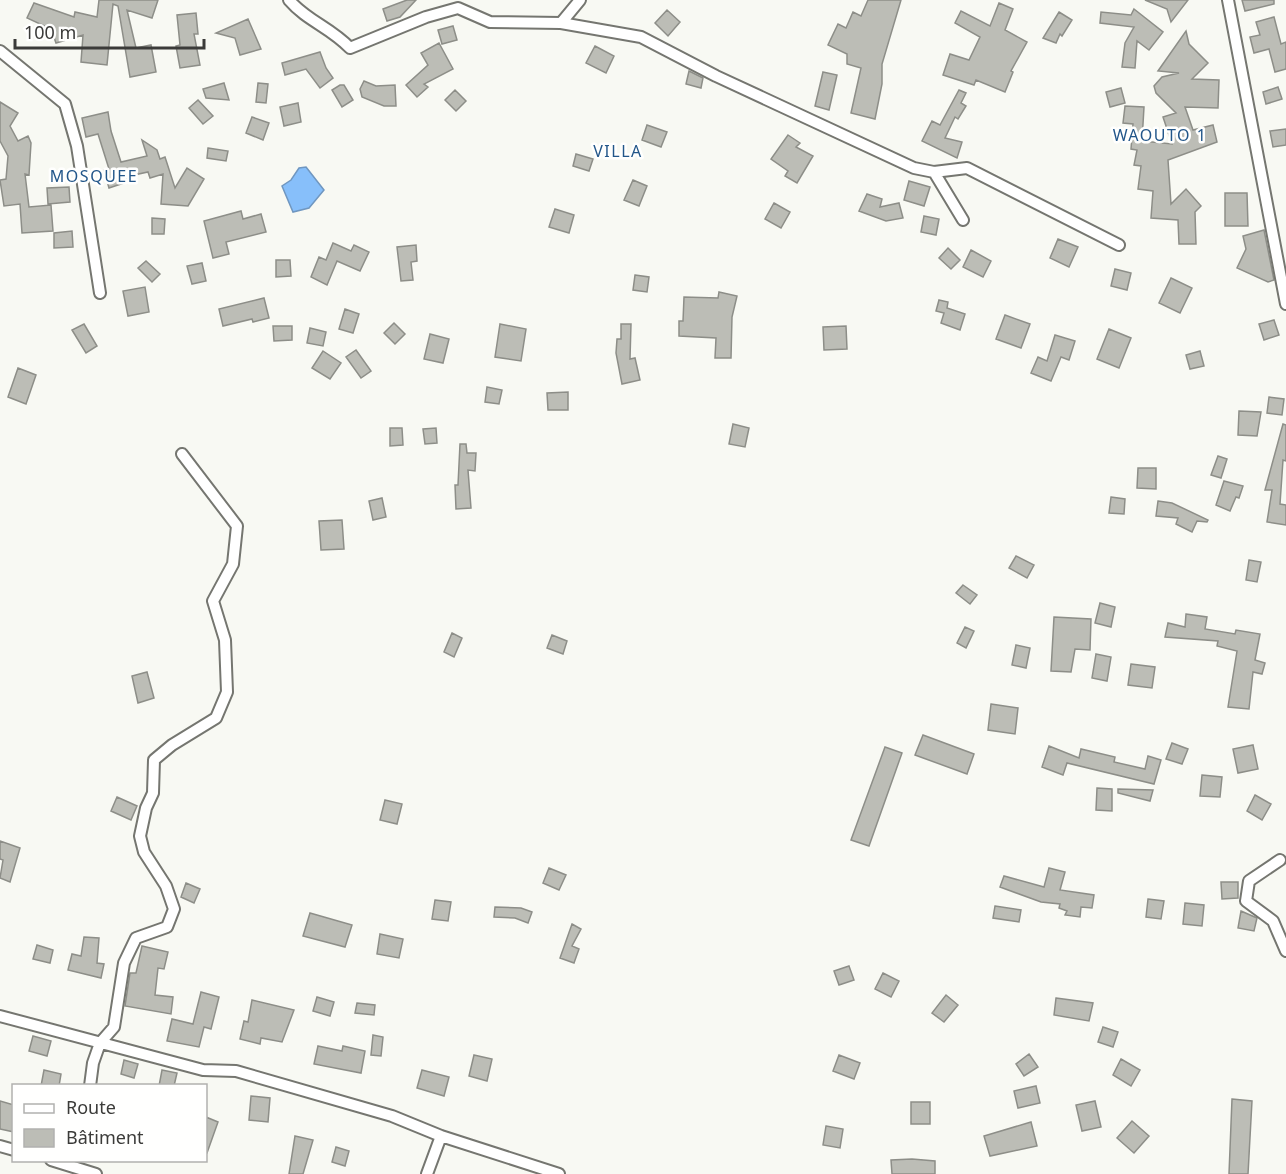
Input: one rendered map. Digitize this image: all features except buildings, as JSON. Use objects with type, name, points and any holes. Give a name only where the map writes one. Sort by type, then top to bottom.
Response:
[{"type":"street","points":[[289,0],[300,13],[334,32],[350,48],[426,17],[459,8],[490,22],[561,23],[641,37],[799,116],[914,168],[934,171],[967,168],[1119,245]]},
{"type":"street","points":[[561,23],[580,0]]},
{"type":"street","points":[[1228,0],[1282,262],[1286,304]]},
{"type":"street","points":[[0,51],[65,104],[77,146],[100,293]]},
{"type":"street","points":[[934,171],[963,220]]},
{"type":"street","points":[[90,1084],[93,1063],[100,1043],[114,1028],[124,963],[136,938],[167,927],[174,909],[166,886],[144,852],[140,836],[146,808],[153,792],[154,760],[172,745],[216,718],[227,692],[225,640],[213,601],[233,564],[237,526],[182,454]]},
{"type":"street","points":[[1280,860],[1249,881],[1246,901],[1273,921],[1286,951]]},
{"type":"street","points":[[0,1016],[203,1070],[236,1071],[392,1116],[441,1136],[559,1174]]},
{"type":"street","points":[[427,1174],[441,1136]]},
{"type":"street","points":[[58,1165],[96,1174]]},
{"type":"water","points":[[306,167],[324,190],[309,208],[293,212],[282,186],[291,180],[299,168]]},
{"type":"district","name":"WAOUTO 1","points":[[1160,135]]},
{"type":"district","name":"VILLA","points":[[618,151]]},
{"type":"district","name":"MOSQUEE","points":[[94,176]]}]
